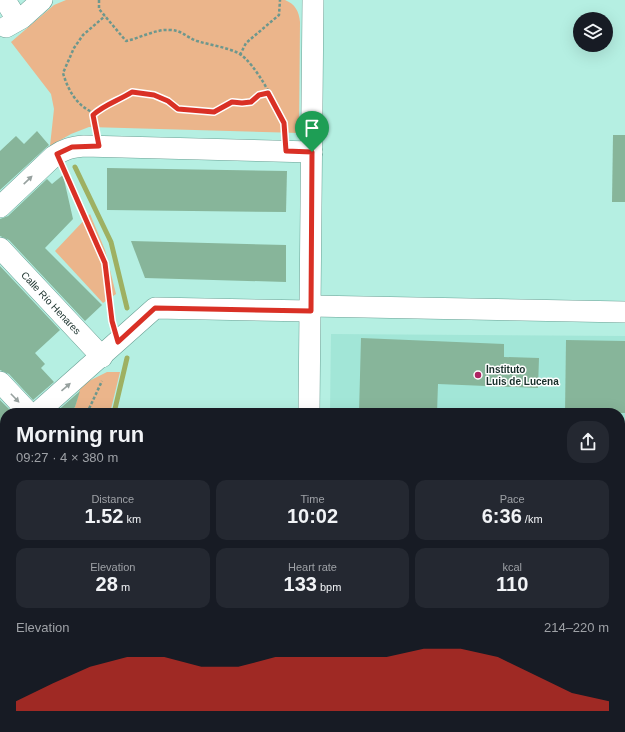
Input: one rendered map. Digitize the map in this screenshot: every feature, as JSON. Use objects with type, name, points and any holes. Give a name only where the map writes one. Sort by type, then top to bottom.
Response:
[{"type":"street","points":[[9,15],[22,18],[42,0]]},
{"type":"street","points":[[309,408],[312,0]]},
{"type":"street","points":[[0,207],[57,154],[72,147],[312,152]]},
{"type":"street","name":"Calle Río Henares","points":[[0,248],[102,357]]},
{"type":"street","points":[[43,408],[102,357],[155,308],[625,312]]},
{"type":"street","points":[[0,382],[24,408]]},
{"type":"path","points":[[99,0],[100,9],[126,40],[139,38],[160,30],[181,31],[190,38],[240,54],[247,59],[284,123],[286,151]]},
{"type":"path","points":[[240,54],[246,43],[279,15],[280,0]]},
{"type":"path","points":[[96,113],[86,110],[76,100],[66,83],[63,73],[74,48],[83,35],[105,16]]},
{"type":"path","points":[[107,147],[93,115],[103,106],[120,100],[132,92],[154,95],[168,101],[178,109],[214,112],[232,102],[251,102],[259,95],[268,93]]},
{"type":"path","points":[[57,154],[105,263],[112,321],[118,342]]},
{"type":"shaded area","points":[[66,0],[285,0],[296,8],[299,14],[300,22],[299,133],[89,127],[71,134],[50,146],[54,109],[51,94],[11,42],[54,5]]},
{"type":"shaded area","points":[[90,214],[105,250],[116,294],[103,303],[55,251]]},
{"type":"shaded area","name":"Instituto Luis de Lucena","points":[[331,334],[625,336],[625,408],[330,408]]},
{"type":"shaded area","points":[[107,372],[120,372],[111,408],[74,408],[81,385]]},
{"type":"building","points":[[37,131],[49,145],[0,190],[0,151],[16,136],[24,144]]},
{"type":"building","points":[[613,135],[625,135],[625,202],[612,202]]},
{"type":"building","points":[[107,168],[287,171],[286,212],[107,210]]},
{"type":"building","points":[[63,175],[73,219],[45,248],[102,305],[85,321],[9,240],[0,236],[0,219],[8,216],[47,179],[52,184]]},
{"type":"building","points":[[131,241],[286,245],[286,282],[145,278]]},
{"type":"building","points":[[0,266],[60,330],[35,353],[45,364],[41,368],[54,382],[33,400],[9,374],[0,370]]},
{"type":"building","points":[[361,338],[504,344],[504,357],[539,358],[538,388],[438,384],[437,408],[359,408]]},
{"type":"building","points":[[566,340],[625,341],[625,408],[565,408]]},
{"type":"building","points":[[80,391],[74,408],[61,408]]},
{"type":"building","points":[[0,400],[8,408],[0,408]]},
{"type":"waterway","points":[[75,167],[111,242],[127,308]]},
{"type":"waterway","points":[[115,408],[127,358]]},
{"type":"place","name":"Instituto Luis de Lucena","points":[[478,375]]},
{"type":"route","points":[[132,92],[154,95],[168,101],[178,109],[186,111],[214,112],[232,102],[251,102],[259,95],[268,93],[284,123],[286,151],[312,152],[311,311],[155,308],[118,342],[112,321],[105,263],[57,154],[62,150],[72,147],[99,146],[93,115],[103,106],[120,100],[132,92]]}]
